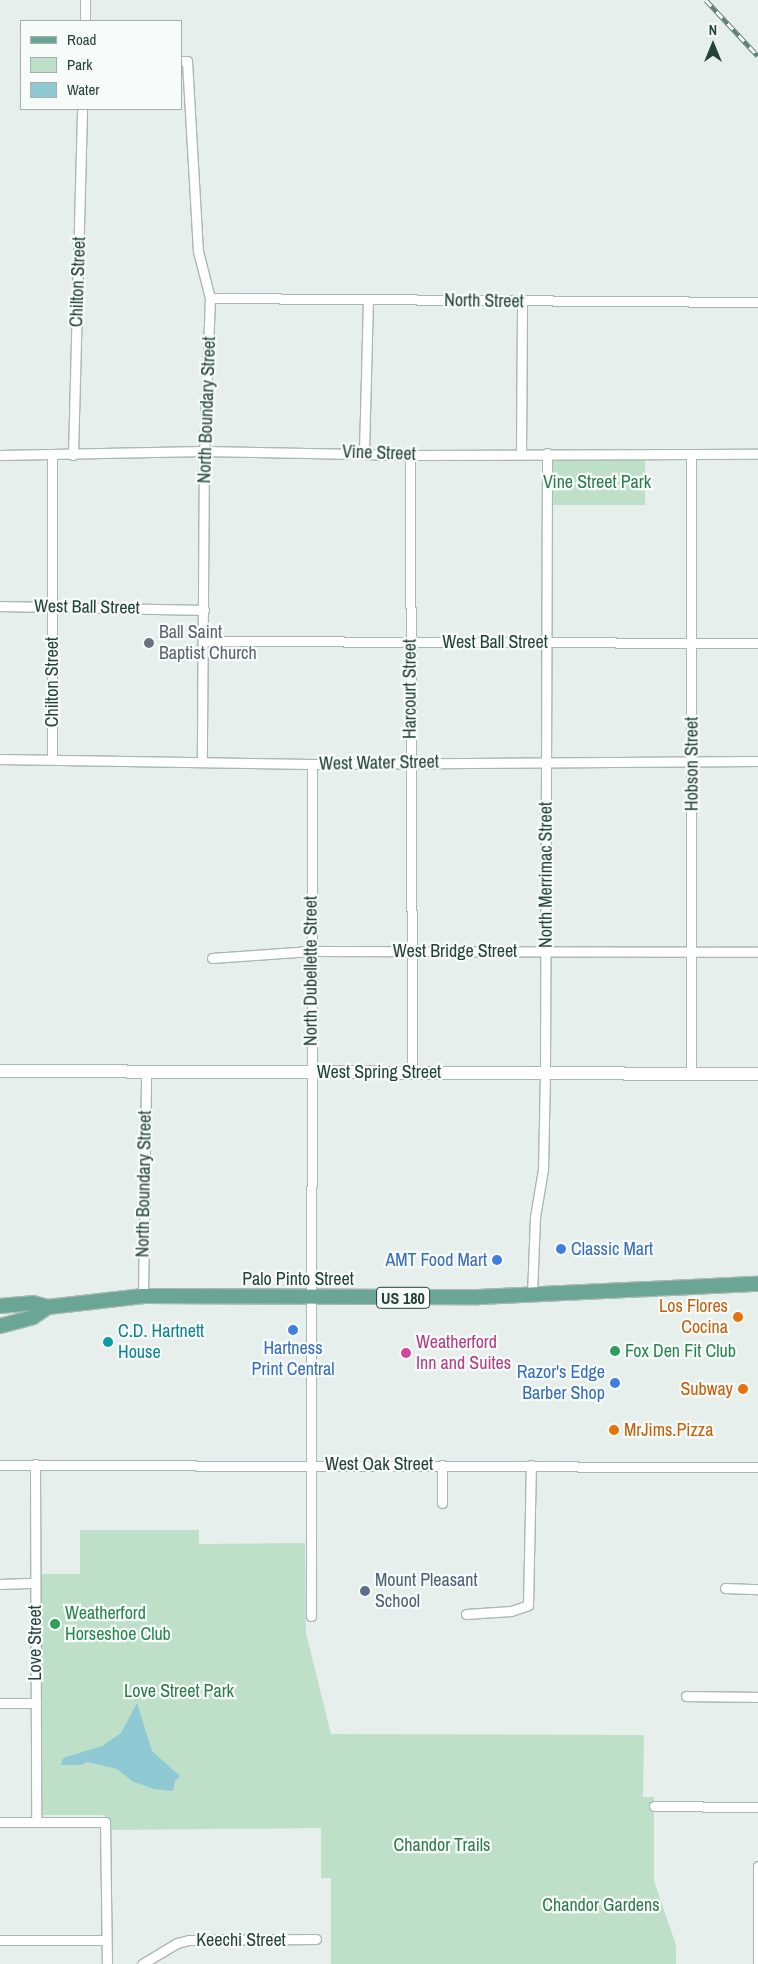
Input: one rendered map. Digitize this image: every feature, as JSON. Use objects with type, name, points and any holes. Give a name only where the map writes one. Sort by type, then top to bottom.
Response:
[{"type":"main road","name":"Palo Pinto Street","points":[[4,1315],[33,1302],[48,1307],[143,1296],[309,1298],[532,1295],[758,1284]]},
{"type":"street","points":[[85,0],[85,20]]},
{"type":"street","name":"North Boundary Street","points":[[184,61],[198,251],[210,298],[204,451],[202,761]]},
{"type":"street","name":"Chilton Street","points":[[73,455],[82,110]]},
{"type":"street","name":"North Street","points":[[210,298],[522,302],[758,302]]},
{"type":"street","points":[[364,452],[368,300]]},
{"type":"street","points":[[521,453],[522,302]]},
{"type":"street","name":"Vine Street","points":[[0,455],[204,451],[364,452],[410,455],[521,453],[758,454]]},
{"type":"street","name":"North Merrimac Street","points":[[532,1295],[534,1217],[543,1169],[545,1072],[547,454]]},
{"type":"street","name":"Hobson Street","points":[[691,454],[691,1074]]},
{"type":"street","name":"Chilton Street","points":[[52,455],[52,759]]},
{"type":"street","name":"Harcourt Street","points":[[410,455],[412,1072]]},
{"type":"street","name":"West Ball Street","points":[[0,606],[204,610]]},
{"type":"street","name":"West Ball Street","points":[[203,642],[758,643]]},
{"type":"street","name":"West Water Street","points":[[0,759],[312,764],[758,760]]},
{"type":"street","name":"North Dubellette Street","points":[[311,1616],[309,1298],[312,1072],[310,951],[312,764]]},
{"type":"street","name":"West Bridge Street","points":[[212,958],[310,951],[758,952]]},
{"type":"street","name":"West Spring Street","points":[[0,1071],[758,1074]]},
{"type":"street","name":"North Boundary Street","points":[[143,1296],[146,1072]]},
{"type":"street","name":"Love Street","points":[[35,1464],[36,1822]]},
{"type":"street","name":"West Oak Street","points":[[0,1465],[310,1464],[758,1468]]},
{"type":"street","points":[[442,1465],[442,1503]]},
{"type":"street","points":[[466,1614],[511,1611],[528,1606],[531,1465]]},
{"type":"street","points":[[0,1584],[35,1583]]},
{"type":"street","points":[[725,1588],[758,1588]]},
{"type":"street","points":[[686,1696],[758,1697]]},
{"type":"street","points":[[0,1704],[36,1704]]},
{"type":"street","points":[[654,1806],[758,1807]]},
{"type":"street","points":[[0,1822],[105,1822],[107,1964]]},
{"type":"street","points":[[758,1866],[758,1964]]},
{"type":"street","name":"Keechi Street","points":[[142,1964],[177,1942],[189,1940],[316,1939]]},
{"type":"street","points":[[0,1940],[106,1940]]},
{"type":"green space","name":"Vine Street Park","points":[[552,459],[645,459],[645,505],[552,505]]},
{"type":"green space","points":[[80,1530],[199,1530],[199,1544],[305,1543],[306,1633],[331,1734],[644,1735],[643,1797],[654,1797],[654,1881],[676,1945],[676,1964],[331,1964],[331,1878],[321,1878],[321,1828],[111,1830],[110,1821],[103,1815],[42,1815],[40,1574],[80,1574]]},
{"type":"water","points":[[137,1703],[152,1751],[180,1776],[175,1781],[173,1791],[154,1789],[132,1781],[117,1769],[87,1762],[81,1765],[61,1765],[63,1758],[102,1746],[121,1733]]},
{"type":"railway","points":[[706,0],[758,56]]},
{"type":"place","name":"Ball Saint Baptist Church","points":[[149,643]]},
{"type":"place","name":"Classic Mart","points":[[561,1249]]},
{"type":"place","name":"AMT Food Mart","points":[[497,1260]]},
{"type":"place","name":"Los Flores Cocina","points":[[738,1317]]},
{"type":"place","name":"Hartness Print Central","points":[[293,1330]]},
{"type":"place","name":"C.D. Hartnett House","points":[[108,1342]]},
{"type":"place","name":"Fox Den Fit Club","points":[[615,1351]]},
{"type":"place","name":"Weatherford Inn and Suites","points":[[406,1353]]},
{"type":"place","name":"Razor's Edge Barber Shop","points":[[615,1383]]},
{"type":"place","name":"Subway","points":[[743,1389]]},
{"type":"place","name":"MrJims.Pizza","points":[[614,1430]]},
{"type":"place","name":"Mount Pleasant School","points":[[365,1591]]},
{"type":"place","name":"Weatherford Horseshoe Club","points":[[55,1624]]},
{"type":"park label","name":"Love Street Park","points":[[179,1691]]},
{"type":"park label","name":"Chandor Trails","points":[[442,1845]]},
{"type":"park label","name":"Chandor Gardens","points":[[601,1905]]}]
